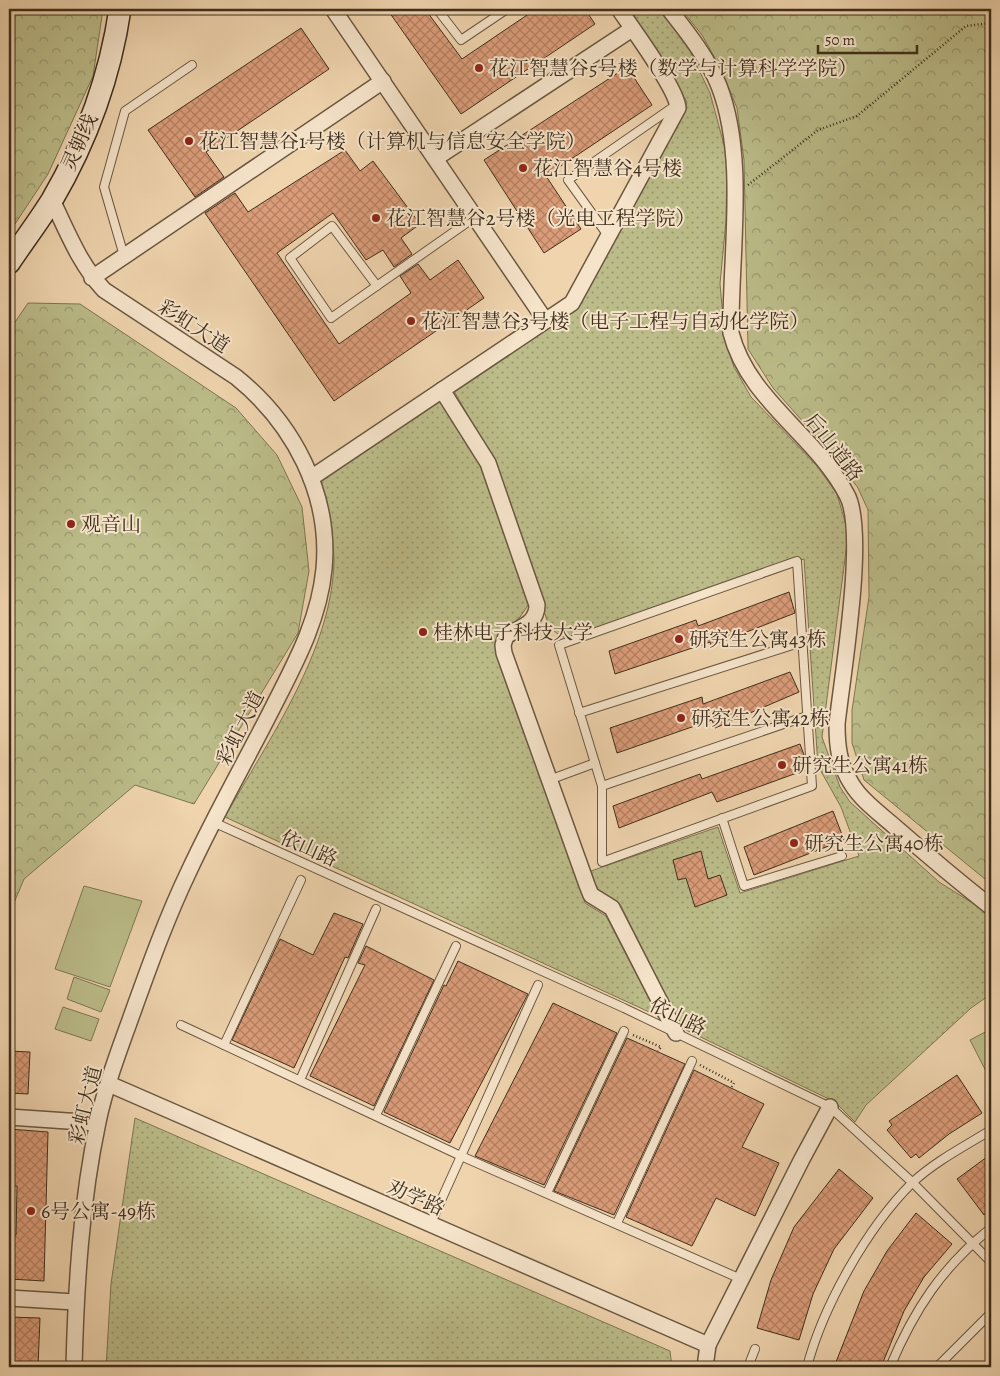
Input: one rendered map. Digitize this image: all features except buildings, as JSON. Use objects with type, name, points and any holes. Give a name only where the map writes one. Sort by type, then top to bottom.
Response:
[{"type":"main road","name":"灵朝线","points":[[9,263],[52,200],[84,139],[100,95],[113,50],[120,9]]},
{"type":"street","points":[[333,9],[545,320]]},
{"type":"street","points":[[311,478],[572,302],[677,112],[678,103],[619,9]]},
{"type":"street","name":"后山道路","points":[[669,9],[701,54],[720,91],[731,130],[734,197],[730,333],[734,347],[746,370],[764,394],[835,476],[848,496],[851,505],[854,562],[837,724],[837,750],[843,768],[850,782],[862,798],[946,872],[991,907]]},
{"type":"street","points":[[436,158],[632,29]]},
{"type":"street","points":[[92,278],[383,81]]},
{"type":"street","name":"彩虹大道","points":[[52,200],[92,278],[104,290],[236,377],[270,407],[291,436],[311,478],[320,511],[325,550],[319,599],[312,624],[300,654],[188,872],[156,945],[97,1123],[84,1211],[75,1302],[74,1367]]},
{"type":"street","points":[[442,390],[488,463],[537,605],[532,620],[508,635],[503,645],[591,895],[612,908],[676,1033]]},
{"type":"street","name":"劝学路","points":[[109,1084],[708,1345]]},
{"type":"street","points":[[705,1367],[708,1345],[830,1107]]},
{"type":"street","points":[[9,1117],[97,1123]]},
{"type":"street","points":[[9,1298],[75,1302]]},
{"type":"lane","points":[[437,9],[461,40],[507,9]]},
{"type":"lane","points":[[124,256],[104,187],[125,111],[192,65]]},
{"type":"lane","points":[[609,237],[568,180],[678,103]]},
{"type":"lane","points":[[377,286],[332,226],[290,258],[331,318],[377,286],[475,217]]},
{"type":"lane","points":[[797,561],[812,786],[602,862],[602,786],[580,713],[559,645],[797,561]]},
{"type":"lane","points":[[580,713],[802,642]]},
{"type":"lane","points":[[602,786],[807,716]]},
{"type":"lane","points":[[550,780],[594,763]]},
{"type":"lane","points":[[722,818],[744,886],[842,856]]},
{"type":"lane","name":"依山路","points":[[213,822],[676,1033],[830,1107],[912,1183],[991,1262]]},
{"type":"lane","points":[[224,1045],[301,880]]},
{"type":"lane","points":[[300,1080],[376,909]]},
{"type":"lane","points":[[376,1115],[456,946]]},
{"type":"lane","points":[[430,1225],[538,986]]},
{"type":"lane","points":[[181,1025],[461,1156],[742,1279]]},
{"type":"lane","points":[[547,1193],[624,1031]]},
{"type":"lane","points":[[617,1223],[692,1061]]},
{"type":"lane","points":[[807,1367],[822,1323],[841,1284],[864,1244],[912,1183],[991,1130]]},
{"type":"lane","points":[[890,1367],[904,1334],[923,1301],[944,1272],[991,1228]]},
{"type":"lane","points":[[937,1367],[991,1313]]},
{"type":"lane","points":[[748,1367],[755,1349]]},
{"type":"path","points":[[734,197],[818,130],[857,116],[966,26],[991,23]]},
{"type":"path","points":[[624,1031],[660,1047],[658,1051]]},
{"type":"path","points":[[692,1061],[734,1083],[731,1088]]},
{"type":"green space","points":[[9,9],[103,9],[93,76],[48,174],[9,233]]},
{"type":"green space","points":[[630,9],[659,9],[686,43],[710,93],[727,156],[726,221],[720,284],[725,340],[734,367],[751,397],[817,466],[837,494],[846,525],[854,540],[847,543],[822,737],[840,787],[850,802],[939,882],[974,904],[991,918],[991,994],[971,1008],[866,1105],[855,1122],[835,1102],[682,1028],[620,904],[596,888],[591,871],[718,827],[740,893],[859,856],[841,807],[818,766],[804,559],[573,640],[562,636],[553,630],[548,623],[494,461],[454,391],[578,307],[682,118],[687,102]]},
{"type":"green space","points":[[681,9],[991,9],[991,884],[864,780],[852,743],[852,710],[869,597],[868,510],[858,488],[838,461],[773,388],[748,349],[744,160],[737,108],[721,69],[702,35]]},
{"type":"green space","points":[[28,303],[80,304],[236,408],[277,455],[302,507],[309,571],[298,633],[194,804],[135,785],[24,879],[9,915],[9,331]]},
{"type":"green space","points":[[440,401],[480,464],[529,604],[520,617],[501,634],[496,651],[585,903],[606,916],[658,1016],[225,817],[295,694],[322,628],[331,595],[334,551],[319,483]]},
{"type":"green space","points":[[84,886],[142,901],[110,987],[55,969]]},
{"type":"green space","points":[[74,977],[110,990],[101,1012],[67,999]]},
{"type":"green space","points":[[63,1007],[99,1019],[91,1041],[55,1029]]},
{"type":"green space","points":[[991,1029],[991,1081],[970,1040]]},
{"type":"green space","points":[[135,1118],[670,1351],[672,1367],[106,1367],[111,1284]]},
{"type":"place","name":"花江智慧谷5号楼（数学与计算科学学院）","points":[[479,68]]},
{"type":"place","name":"花江智慧谷1号楼（计算机与信息安全学院）","points":[[189,141]]},
{"type":"place","name":"花江智慧谷4号楼","points":[[523,168]]},
{"type":"place","name":"花江智慧谷2号楼（光电工程学院）","points":[[376,218]]},
{"type":"place","name":"花江智慧谷3号楼（电子工程与自动化学院）","points":[[411,321]]},
{"type":"place","name":"观音山","points":[[71,524]]},
{"type":"place","name":"桂林电子科技大学","points":[[423,632]]},
{"type":"place","name":"研究生公寓43栋","points":[[679,639]]},
{"type":"place","name":"研究生公寓42栋","points":[[681,718]]},
{"type":"place","name":"研究生公寓41栋","points":[[782,765]]},
{"type":"place","name":"研究生公寓40栋","points":[[794,843]]},
{"type":"place","name":"6号公寓-49栋","points":[[31,1211]]}]
